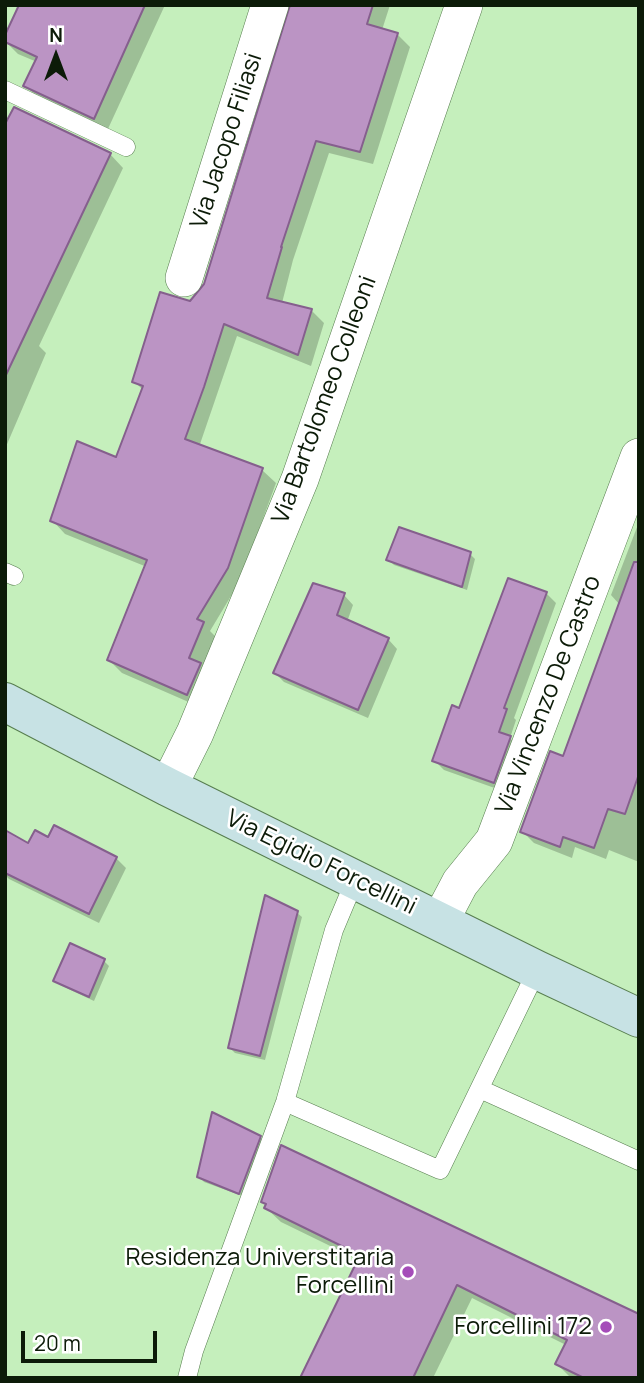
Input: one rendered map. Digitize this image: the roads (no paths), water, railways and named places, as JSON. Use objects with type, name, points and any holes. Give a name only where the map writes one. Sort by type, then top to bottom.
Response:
[{"type":"street","name":"Via Jacopo Filiasi","points":[[184,278],[270,5]]},
{"type":"street","name":"Via Bartolomeo Colleoni","points":[[168,788],[195,733],[300,479],[464,5]]},
{"type":"street","name":"Via Vincenzo De Castro","points":[[440,921],[460,883],[494,841],[639,457]]},
{"type":"street","name":"Via Egidio Forcellini","points":[[5,702],[168,788],[639,1018]]},
{"type":"lane","points":[[5,90],[127,147]]},
{"type":"lane","points":[[172,1378],[188,1372],[285,1102],[334,930],[355,880]]},
{"type":"lane","points":[[285,1102],[440,1170],[537,970]]},
{"type":"lane","points":[[480,1089],[639,1161]]},
{"type":"place","name":"Residenza Universtitaria Forcellini","points":[[408,1272]]},
{"type":"place","name":"Forcellini 172","points":[[606,1327]]}]
